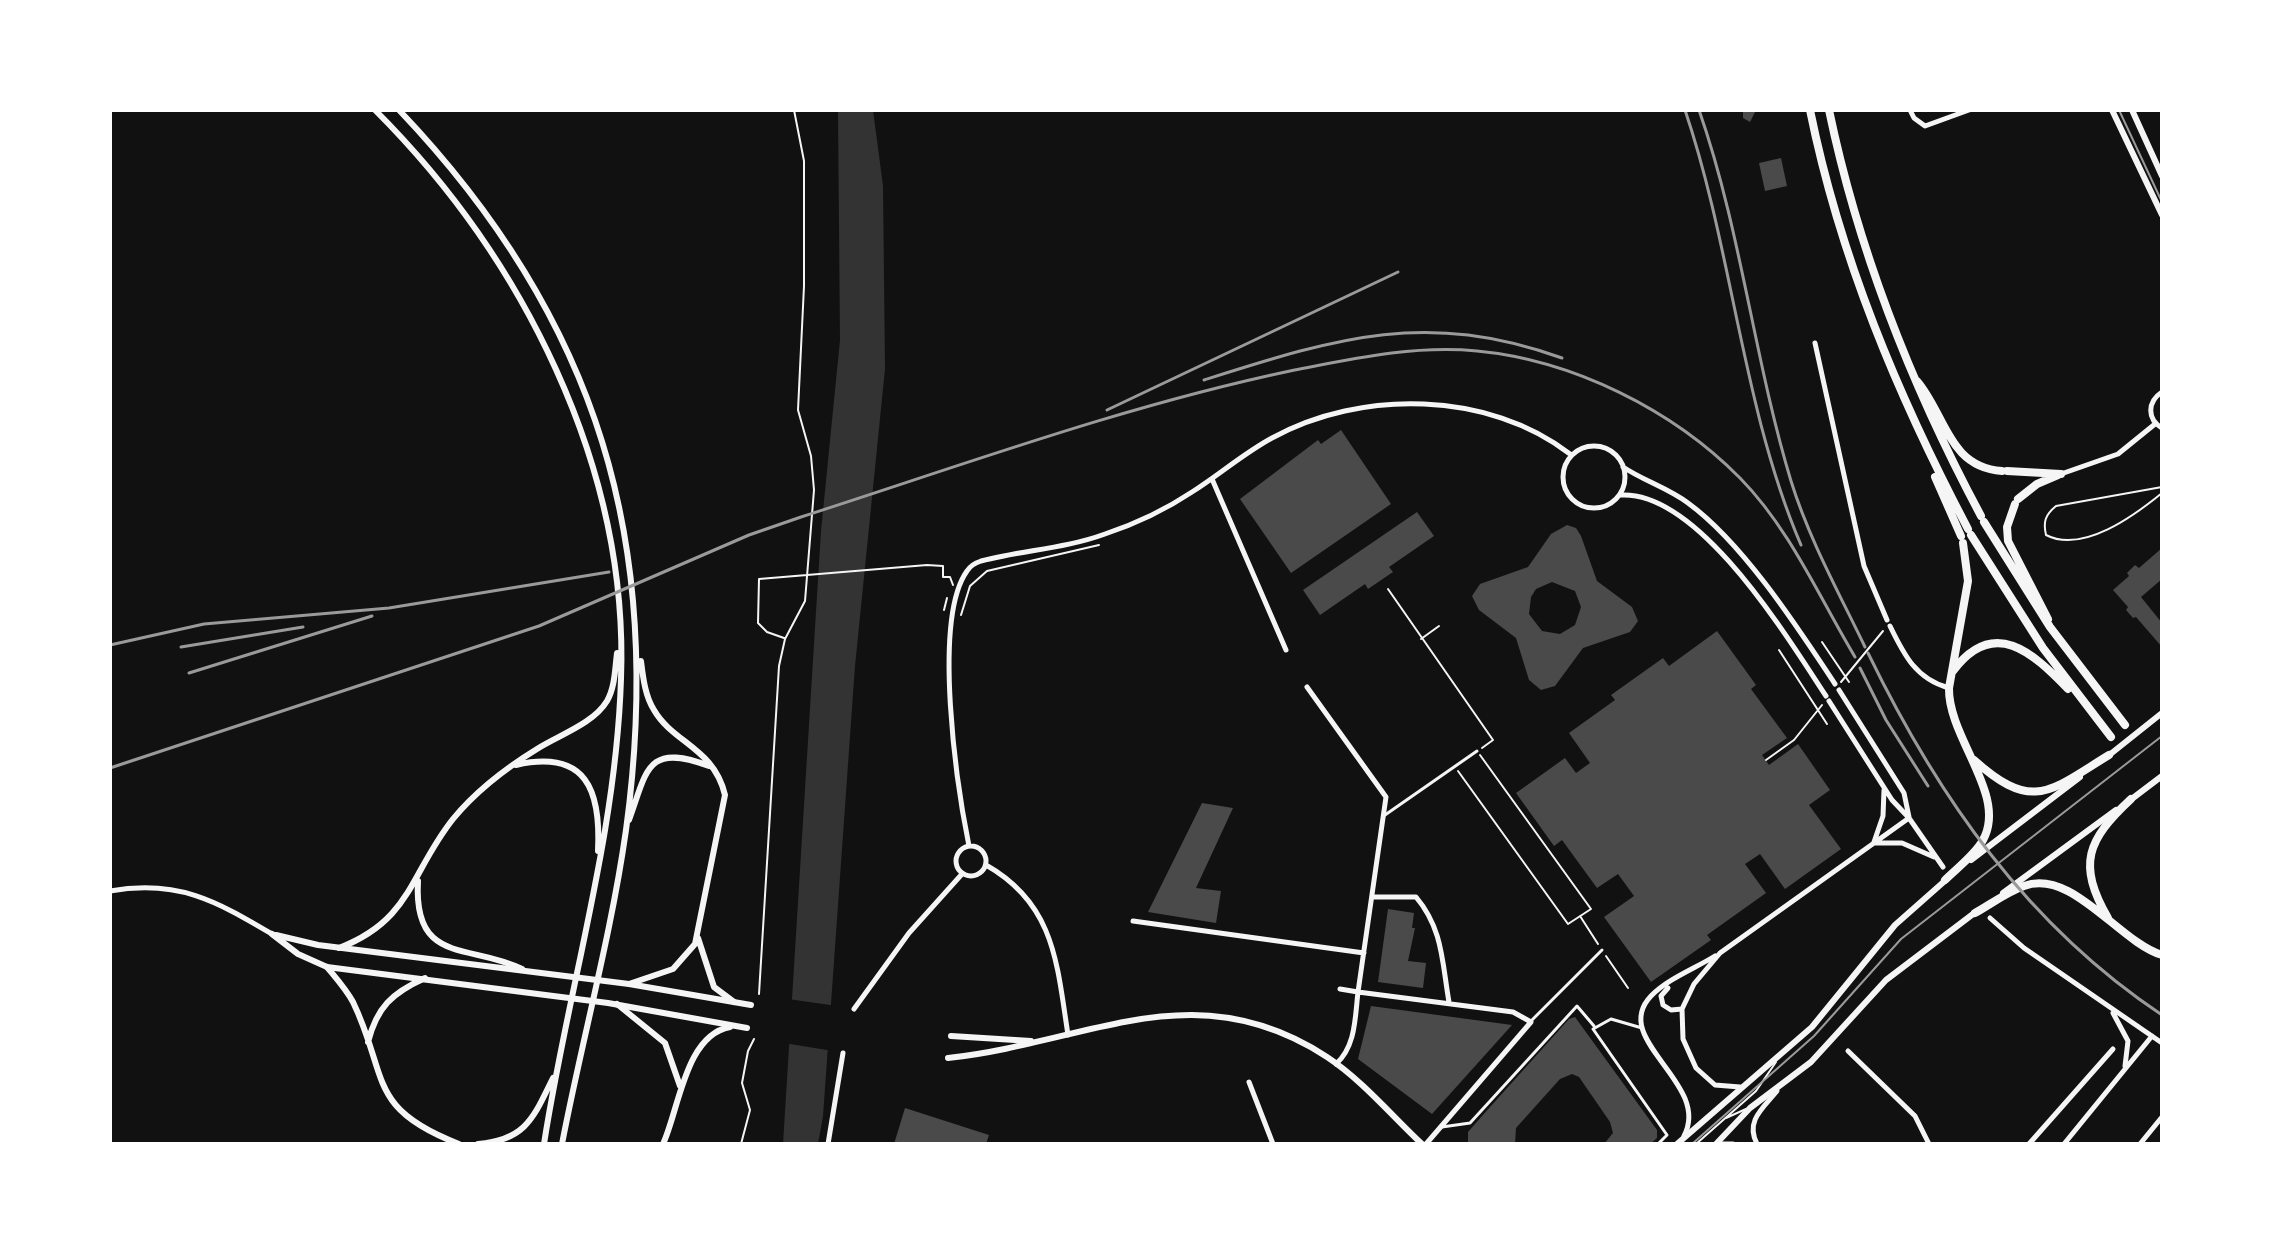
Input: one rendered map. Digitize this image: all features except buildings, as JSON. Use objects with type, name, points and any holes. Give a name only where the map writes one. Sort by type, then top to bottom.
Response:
[{"type":"highway","points":[[1810,110],[1835,210],[1864,300],[1924,446],[1966,536],[2092,715]]},
{"type":"highway","points":[[1829,110],[1863,246],[1938,437],[1982,519],[2050,627],[2125,725]]},
{"type":"highway","points":[[1835,110],[1838,152]]},
{"type":"highway","points":[[1910,372],[1965,458],[1989,470],[2061,474]]},
{"type":"highway","points":[[2050,627],[2044,606],[2008,541],[2007,527],[2017,501],[2037,484],[2061,474]]},
{"type":"highway","points":[[1945,880],[1981,843],[1989,821],[1987,798],[1950,710],[1949,688],[1968,581],[1966,536]]},
{"type":"highway","points":[[1952,672],[1976,648],[2017,646],[2029,651],[2111,737]]},
{"type":"highway","points":[[1970,756],[2005,785],[2033,793],[2062,784],[2109,755]]},
{"type":"highway","points":[[2110,922],[2092,884],[2089,857],[2102,829],[2131,799]]},
{"type":"highway","points":[[1975,913],[2023,886],[2043,884],[2068,891],[2145,948],[2162,955]]},
{"type":"main road","points":[[375,110],[440,184],[508,277],[559,374],[583,440],[603,513],[613,570],[619,642],[615,758],[598,871],[544,1144]]},
{"type":"main road","points":[[399,110],[452,170],[500,234],[545,305],[584,389],[621,510],[632,565],[638,648],[634,751],[626,830],[562,1144]]},
{"type":"main road","points":[[2112,110],[2162,215]]},
{"type":"main road","points":[[2132,110],[2162,176]]},
{"type":"main road","points":[[629,984],[673,969],[698,938],[725,805],[722,782],[712,767],[653,710],[638,648]]},
{"type":"main road","points":[[339,948],[379,928],[418,879],[453,820],[477,793],[601,709],[611,691],[619,651]]},
{"type":"main road","points":[[1677,1144],[1819,1019],[1895,925],[1945,880],[2162,713]]},
{"type":"main road","points":[[626,830],[643,775],[655,763],[679,756],[712,767]]},
{"type":"main road","points":[[507,770],[532,762],[553,762],[573,770],[586,780],[599,810],[598,871]]},
{"type":"main road","points":[[1717,1144],[1754,1105],[1777,1091],[1819,1054],[1886,980],[2162,776]]},
{"type":"main road","points":[[418,879],[420,916],[438,941],[461,954],[507,962],[522,969]]},
{"type":"main road","points":[[272,934],[339,948],[522,969],[751,1005]]},
{"type":"main road","points":[[272,934],[298,954],[327,967],[617,1004],[747,1028]]},
{"type":"main road","points":[[698,938],[714,987],[734,1002]]},
{"type":"main road","points":[[327,967],[350,997],[378,1076],[395,1104],[421,1127],[459,1144]]},
{"type":"main road","points":[[368,1042],[384,1003],[425,978]]},
{"type":"main road","points":[[617,1004],[665,1043],[680,1088]]},
{"type":"main road","points":[[948,1058],[991,1053],[1155,1016],[1217,1014],[1278,1030],[1336,1064],[1424,1144]]},
{"type":"main road","points":[[663,1144],[680,1088],[705,1044],[730,1027]]},
{"type":"main road","points":[[951,1036],[1038,1042]]},
{"type":"main road","points":[[478,1144],[506,1138],[531,1122],[558,1067]]},
{"type":"main road","points":[[565,1127],[568,1144]]},
{"type":"street","points":[[1910,110],[1914,118],[1925,126],[1969,110]]},
{"type":"street","points":[[1815,343],[1861,555],[1889,623],[1913,668],[1929,682],[1949,688]]},
{"type":"street","points":[[2162,392],[2151,406],[2155,424],[2162,428]]},
{"type":"street","points":[[969,846],[950,706],[949,672],[954,614],[966,573],[978,562],[1041,552],[1104,535],[1140,521],[1212,479],[1271,439],[1306,421],[1340,411],[1376,406],[1428,405],[1486,414],[1548,437],[1570,454]]},
{"type":"street","points":[[2061,474],[2118,454],[2155,424]]},
{"type":"street","points":[[1623,467],[1626,478],[1621,495],[1603,507],[1578,501],[1562,480],[1562,469],[1570,454],[1580,448],[1596,446],[1611,453],[1623,467],[1687,502],[1711,524],[1776,597],[1904,793],[1909,818]]},
{"type":"street","points":[[1212,479],[1286,650]]},
{"type":"street","points":[[1621,495],[1655,499],[1692,524],[1769,612],[1884,788],[1943,867]]},
{"type":"street","points":[[1307,687],[1386,797],[1351,1043],[1336,1064]]},
{"type":"street","points":[[1382,817],[1477,751]]},
{"type":"street","points":[[1874,843],[1883,816],[1884,788]]},
{"type":"street","points":[[1677,1144],[1689,1122],[1689,1103],[1642,1028],[1642,1011],[1649,999],[1720,953],[1909,818]]},
{"type":"street","points":[[1874,843],[1902,843],[1937,859]]},
{"type":"street","points":[[962,874],[955,859],[959,851],[969,846],[982,851],[986,865],[1022,890],[1043,920],[1056,959],[1068,1036]]},
{"type":"street","points":[[962,874],[976,876],[986,865]]},
{"type":"street","points":[[854,1009],[909,933],[962,874]]},
{"type":"street","points":[[110,891],[156,888],[192,892],[272,934]]},
{"type":"street","points":[[1373,897],[1416,897],[1425,908],[1435,922],[1449,1002]]},
{"type":"street","points":[[1990,918],[2024,948],[2162,1043]]},
{"type":"street","points":[[1133,921],[1364,953]]},
{"type":"street","points":[[1424,1144],[1531,1022],[1602,950]]},
{"type":"street","points":[[1720,953],[1691,988],[1682,1009],[1684,1045],[1705,1079],[1731,1089],[1743,1086],[1757,1075]]},
{"type":"street","points":[[1678,979],[1665,991],[1661,1001],[1666,1008],[1682,1009]]},
{"type":"street","points":[[1340,989],[1513,1012],[1531,1022]]},
{"type":"street","points":[[1439,1128],[1470,1123],[1577,1006],[1594,1026],[1667,1135],[1658,1144]]},
{"type":"street","points":[[2110,1009],[2128,1042],[2124,1072]]},
{"type":"street","points":[[1594,1026],[1611,1019],[1642,1028]]},
{"type":"street","points":[[2064,1144],[2152,1036]]},
{"type":"street","points":[[2029,1144],[2113,1049]]},
{"type":"street","points":[[1848,1051],[1915,1116],[1929,1144]]},
{"type":"street","points":[[828,1144],[843,1053]]},
{"type":"street","points":[[1249,1082],[1273,1144]]},
{"type":"street","points":[[1757,1144],[1752,1133],[1754,1119],[1777,1091]]},
{"type":"street","points":[[2140,1144],[2162,1117]]},
{"type":"street","points":[[1717,1144],[1733,1144]]},
{"type":"lane","points":[[2162,487],[2056,506],[2047,513],[2044,524],[2046,535],[2057,540],[2085,536],[2123,521],[2162,493]]},
{"type":"lane","points":[[1696,1144],[1756,1091],[1779,1057]]},
{"type":"lane","points":[[1722,1121],[1754,1105]]},
{"type":"path","points":[[759,994],[779,666],[785,639],[805,601],[814,490],[811,456],[798,410],[804,286],[804,161],[794,110]]},
{"type":"path","points":[[785,639],[767,632],[758,623],[759,579],[943,566],[943,577],[950,577],[953,584],[943,607],[948,613]]},
{"type":"path","points":[[1388,589],[1493,740],[1477,751],[1591,909],[1568,924],[1455,767]]},
{"type":"path","points":[[1421,639],[1439,626]]},
{"type":"path","points":[[1836,689],[1883,630]]},
{"type":"path","points":[[1822,642],[1849,682]]},
{"type":"path","points":[[1779,650],[1827,724]]},
{"type":"path","points":[[1766,760],[1794,740],[1826,701]]},
{"type":"path","points":[[741,1144],[750,1110],[742,1083],[748,1051],[754,1039]]},
{"type":"shaded area","points":[[838,110],[873,110],[883,186],[885,369],[855,666],[823,1116],[818,1144],[783,1144],[821,531],[840,340]]},
{"type":"pier","points":[[788,999],[837,1006],[833,1051],[784,1043]]},
{"type":"tram line","points":[[2119,110],[2162,202]]},
{"type":"tram line","points":[[1692,1144],[1814,1036],[1901,939],[2162,736]]},
{"type":"railway","points":[[1685,110],[1715,218],[1765,439],[1801,545]]},
{"type":"railway","points":[[1699,110],[1726,201],[1791,481],[1815,545],[1865,647]]},
{"type":"railway","points":[[1107,410],[1398,272]]},
{"type":"railway","points":[[1204,380],[1340,342],[1424,332],[1513,343],[1562,358]]},
{"type":"railway","points":[[110,768],[539,626],[749,535],[1044,438],[1228,385],[1336,362],[1430,350],[1477,351],[1549,365],[1619,392],[1684,431],[1740,478],[1774,519],[1855,657]]},
{"type":"railway","points":[[110,645],[204,624],[389,608],[609,572]]},
{"type":"railway","points":[[189,673],[372,616]]},
{"type":"railway","points":[[181,647],[303,627]]},
{"type":"railway","points":[[1868,653],[1924,758],[1991,854],[2028,899],[2069,941],[2113,980],[2162,1015]]},
{"type":"railway","points":[[1860,668],[1886,720],[1928,786]]}]
